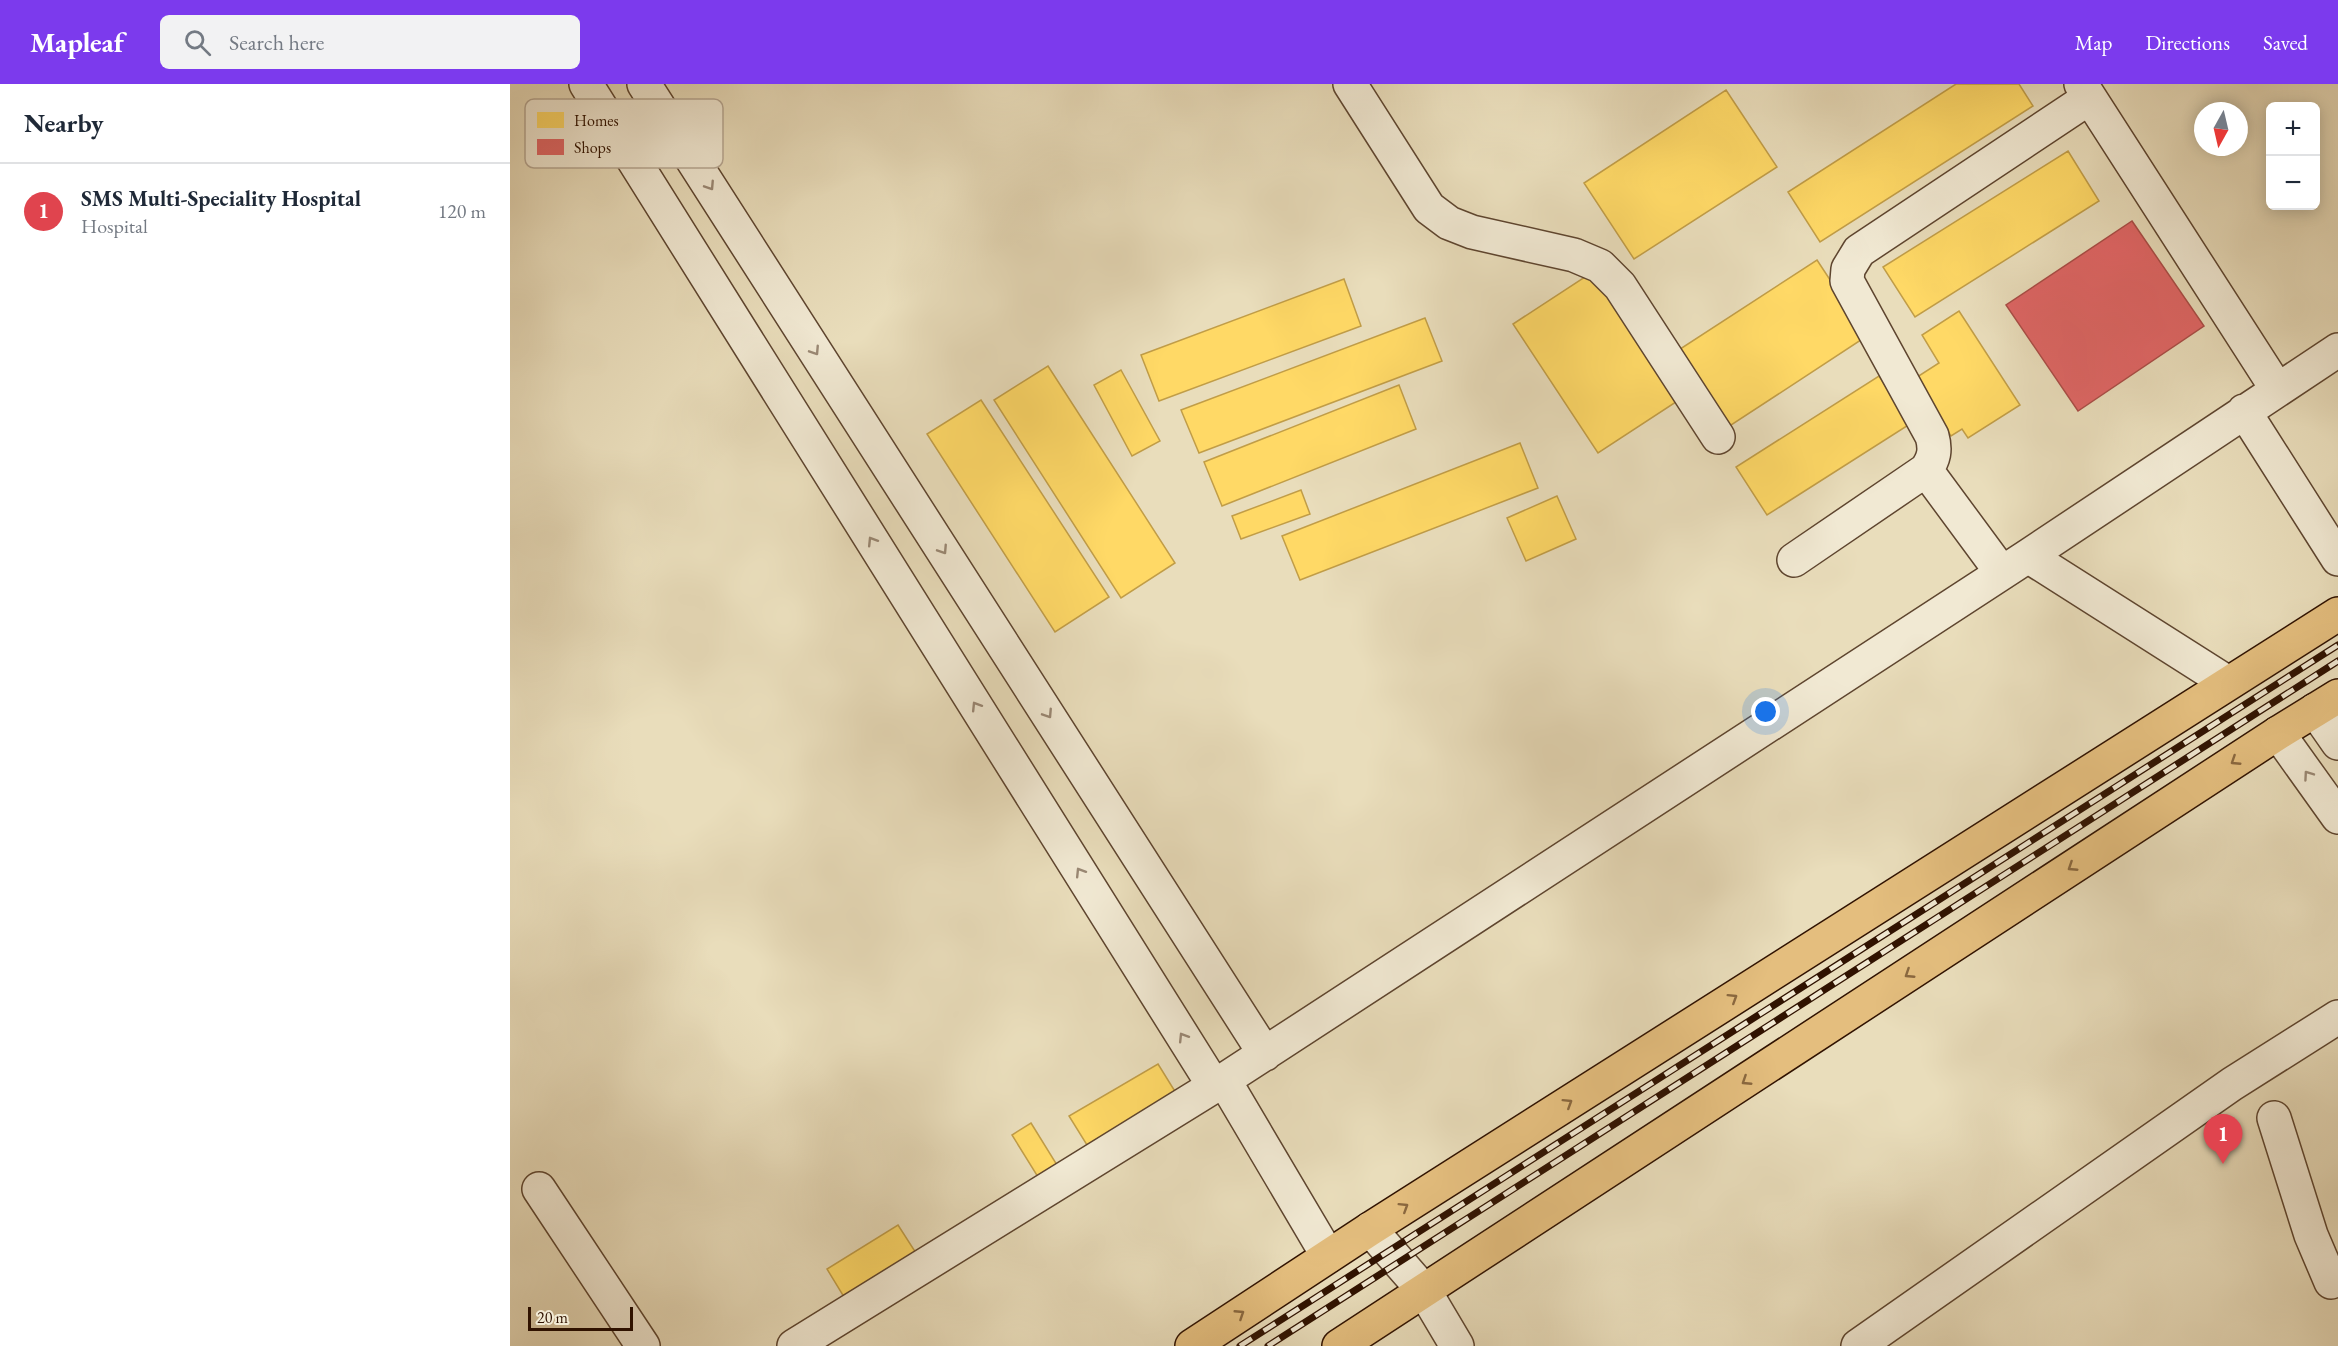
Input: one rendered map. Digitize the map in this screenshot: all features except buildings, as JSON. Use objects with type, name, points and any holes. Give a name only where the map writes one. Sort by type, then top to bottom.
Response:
[{"type":"main road","points":[[1191,1346],[1370,1229],[2338,614]]},
{"type":"main road","points":[[1339,1346],[2327,703]]},
{"type":"street","points":[[586,84],[596,99]]},
{"type":"street","points":[[644,84],[654,99]]},
{"type":"street","points":[[1350,84],[1430,208],[1449,223],[1472,232],[1574,255],[1600,266],[1620,286],[1718,437]]},
{"type":"street","points":[[1794,560],[1926,470],[1933,459],[1932,436],[1847,281],[1848,269],[1859,251],[2085,91],[2277,389]]},
{"type":"street","points":[[639,168],[1328,1256]]},
{"type":"street","points":[[698,168],[1265,1053]]},
{"type":"street","points":[[794,1346],[1219,1083],[2015,565],[2338,350]]},
{"type":"street","points":[[2244,411],[2338,559]]},
{"type":"street","points":[[1926,470],[2015,565],[2228,683]]},
{"type":"street","points":[[2327,703],[2338,742]]},
{"type":"street","points":[[2278,733],[2338,817]]},
{"type":"street","points":[[1858,1346],[2232,1084],[2338,1017]]},
{"type":"street","points":[[2274,1118],[2311,1235],[2336,1288]]},
{"type":"street","points":[[539,1189],[643,1346]]},
{"type":"street","points":[[1370,1229],[1425,1292],[1457,1346]]},
{"type":"railway","points":[[1240,1346],[2338,645]]},
{"type":"railway","points":[[1268,1346],[2338,661]]},
{"type":"place","name":"SMS Multi-Speciality Hospital","points":[[2223,1164]]}]
